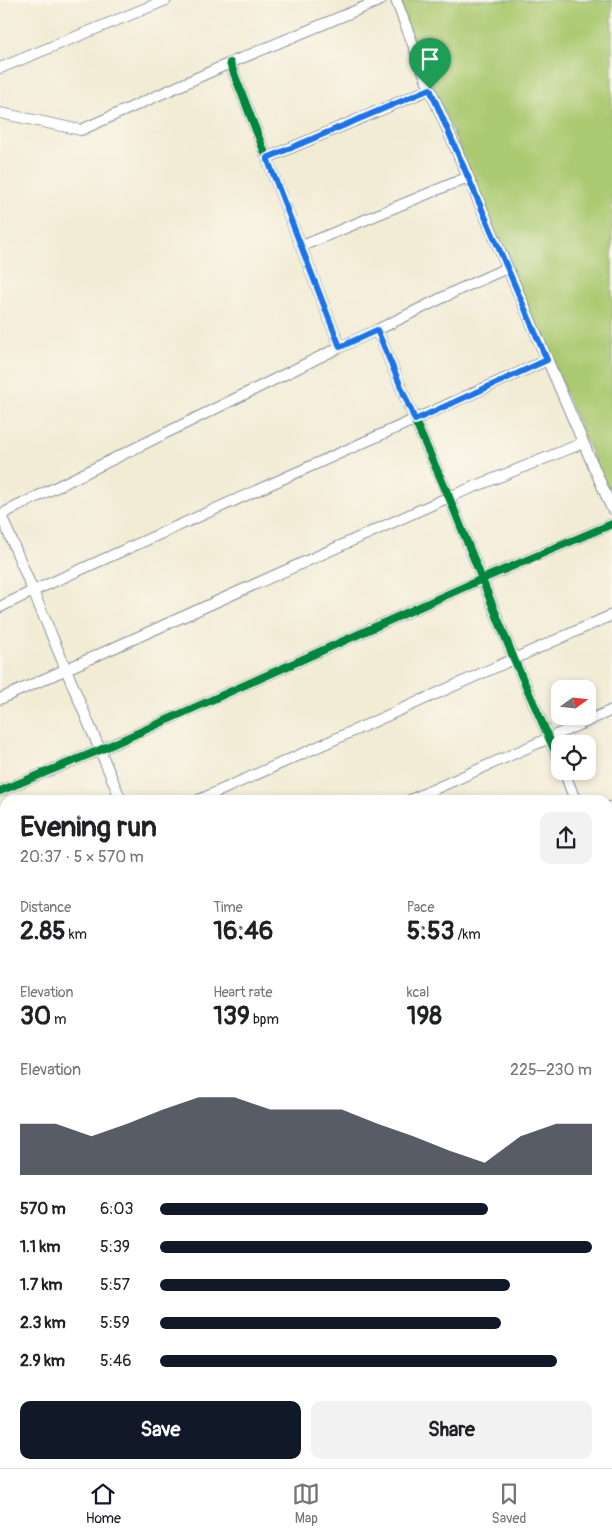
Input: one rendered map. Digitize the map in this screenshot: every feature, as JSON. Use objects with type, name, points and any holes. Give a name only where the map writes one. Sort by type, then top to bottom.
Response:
[{"type":"street","points":[[0,68],[166,0]]},
{"type":"street","points":[[0,113],[81,130],[230,63],[381,0]]},
{"type":"street","points":[[396,0],[430,89],[612,509]]},
{"type":"street","points":[[230,63],[340,347]]},
{"type":"street","points":[[267,158],[430,89]]},
{"type":"street","points":[[302,246],[468,177]]},
{"type":"street","points":[[119,795],[0,515],[460,288],[507,268]]},
{"type":"street","points":[[377,330],[449,497],[514,659],[550,737]]},
{"type":"street","points":[[0,607],[547,360]]},
{"type":"street","points":[[0,699],[67,671],[449,497],[583,443]]},
{"type":"street","points":[[0,791],[100,750],[482,579],[612,524]]},
{"type":"street","points":[[210,795],[612,615]]},
{"type":"street","points":[[421,795],[612,710]]},
{"type":"street","points":[[567,780],[573,795]]},
{"type":"green space","points":[[396,0],[612,0],[612,501]]},
{"type":"cycle path","points":[[230,63],[340,347],[377,330],[449,497],[514,659],[551,743]]},
{"type":"cycle path","points":[[0,791],[100,750],[482,579],[612,524]]},
{"type":"route","points":[[430,89],[547,360],[415,420],[377,330],[340,347],[267,158],[430,89]]}]
